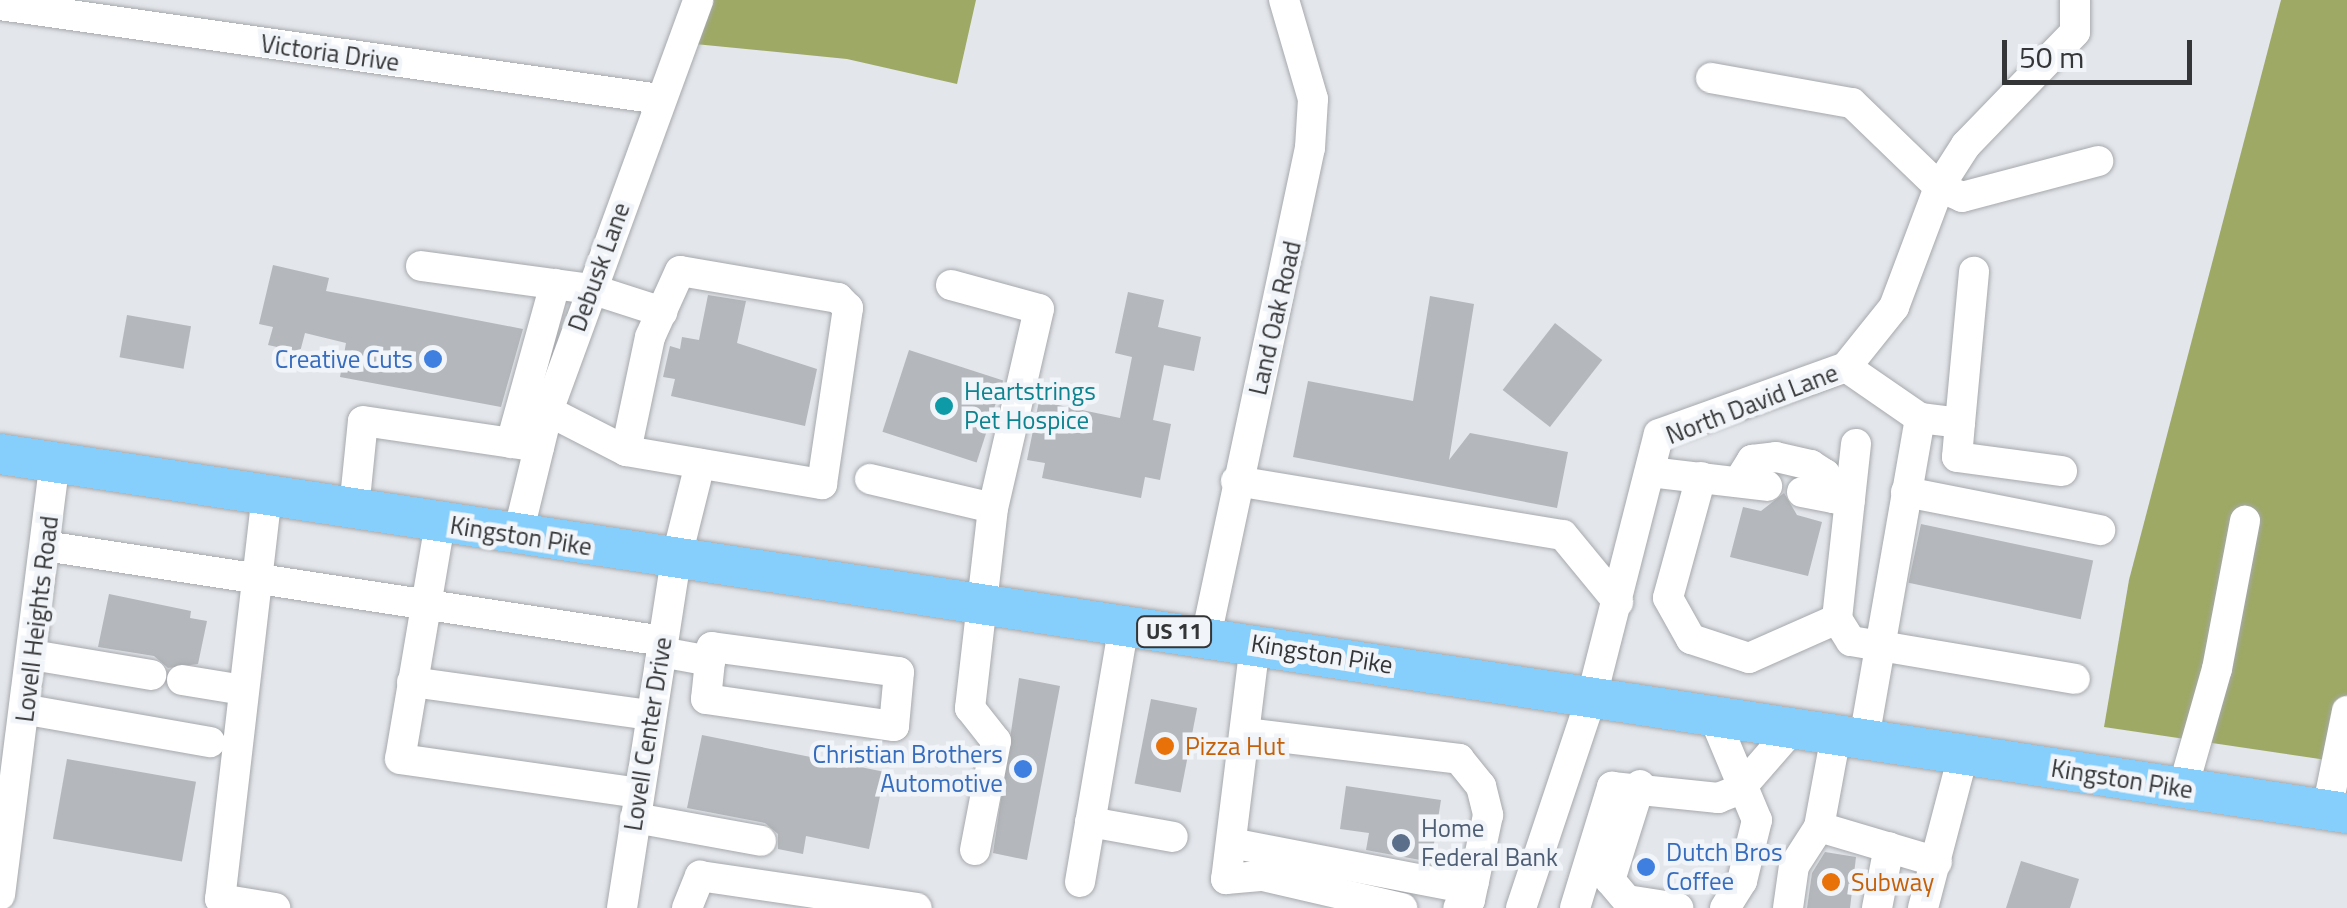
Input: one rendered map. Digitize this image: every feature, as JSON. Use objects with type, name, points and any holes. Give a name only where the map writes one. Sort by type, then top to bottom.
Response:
[{"type":"main road","name":"Kingston Pike","points":[[0,454],[267,494],[516,538],[1206,636],[2337,812]]},
{"type":"street","name":"Debusk Lane","points":[[516,538],[525,445],[548,411],[698,0]]},
{"type":"street","name":"Land Oak Road","points":[[1206,636],[1310,148],[1312,99],[1284,0]]},
{"type":"street","name":"North David Lane","points":[[1523,902],[1592,696],[1659,434],[1846,368],[1906,283],[1939,187],[1966,146],[2068,44],[2076,0]]},
{"type":"street","name":"Victoria Drive","points":[[0,4],[97,10],[660,99]]},
{"type":"street","points":[[1711,78],[1852,103],[1939,187],[1976,195],[2098,161]]},
{"type":"street","points":[[421,266],[591,289],[662,312]]},
{"type":"street","points":[[548,411],[626,451],[822,484],[848,308],[838,298],[680,271],[662,312],[626,451]]},
{"type":"street","points":[[1974,272],[1957,456],[2062,471]]},
{"type":"street","points":[[354,509],[363,421],[525,445],[554,284]]},
{"type":"street","points":[[951,285],[1039,308],[994,508],[982,604],[970,708],[996,742],[975,850]]},
{"type":"street","points":[[1846,368],[1920,418],[1960,423]]},
{"type":"street","points":[[1788,908],[1794,866],[1819,827],[1880,650],[1920,418]]},
{"type":"street","points":[[1856,444],[1842,500],[1838,620],[1851,642],[1880,650],[2075,679]]},
{"type":"street","points":[[1650,472],[1753,484],[1752,460],[1776,456],[1825,474],[1842,500]]},
{"type":"street","name":"Lovell Heights Road","points":[[0,894],[28,710],[55,461]]},
{"type":"street","name":"Lovell Center Drive","points":[[630,906],[637,805],[650,715],[676,560],[700,464]]},
{"type":"street","points":[[1701,477],[1668,598],[1691,639],[1749,658],[1838,620]]},
{"type":"street","points":[[870,479],[994,508]]},
{"type":"street","points":[[1236,481],[1562,535],[1618,602]]},
{"type":"street","points":[[1802,492],[1842,500]]},
{"type":"street","points":[[1906,492],[2100,530]]},
{"type":"street","points":[[267,494],[220,899],[275,908]]},
{"type":"street","points":[[2183,788],[2217,669],[2245,520]]},
{"type":"street","points":[[440,523],[400,760],[637,805],[761,841]]},
{"type":"street","points":[[46,546],[425,604],[662,647],[710,661]]},
{"type":"street","points":[[1080,882],[1124,624]]},
{"type":"street","points":[[1255,644],[1226,880],[1263,876],[1402,908]]},
{"type":"street","points":[[712,647],[900,672],[894,726],[706,699],[710,661],[712,647]]},
{"type":"street","points":[[32,655],[150,675]]},
{"type":"street","points":[[182,680],[243,690]]},
{"type":"street","points":[[412,682],[650,715]]},
{"type":"street","points":[[28,710],[210,742]]},
{"type":"street","points":[[2337,812],[2347,711]]},
{"type":"street","points":[[1713,715],[1743,797],[1757,820],[1742,881],[1725,908]]},
{"type":"street","points":[[1704,908],[1730,879],[1743,797],[1793,728]]},
{"type":"street","points":[[1244,732],[1445,752],[1481,786],[1484,849],[1466,895]]},
{"type":"street","points":[[1923,908],[1963,756]]},
{"type":"street","points":[[1575,908],[1580,872],[1604,800],[1632,784],[1718,798],[1743,797]]},
{"type":"street","points":[[1602,908],[1592,881],[1632,784]]},
{"type":"street","points":[[1632,784],[1610,880],[1627,900],[1678,908]]},
{"type":"street","points":[[1090,822],[1173,837]]},
{"type":"street","points":[[1819,827],[1937,862]]},
{"type":"street","points":[[1231,843],[1352,868],[1365,860],[1466,895],[1523,902]]},
{"type":"street","points":[[1878,908],[1889,848]]},
{"type":"street","points":[[1484,849],[1580,872]]},
{"type":"street","points":[[687,908],[700,876],[917,908]]},
{"type":"green space","points":[[711,0],[976,0],[957,84],[847,59],[695,44]]},
{"type":"green space","points":[[2281,0],[2347,0],[2347,763],[2104,727],[2129,580]]},
{"type":"building","points":[[273,265],[329,278],[326,291],[523,329],[501,407],[340,377],[346,343],[305,333],[300,352],[268,345],[273,327],[259,324]]},
{"type":"building","points":[[1128,292],[1164,300],[1158,327],[1201,337],[1194,371],[1164,365],[1153,420],[1171,424],[1160,480],[1145,477],[1141,498],[1042,478],[1045,463],[1027,460],[1039,401],[1120,418],[1132,357],[1115,353]]},
{"type":"building","points":[[708,295],[746,301],[737,343],[817,369],[805,426],[671,396],[675,379],[663,377],[670,346],[680,349],[682,337],[699,340]]},
{"type":"building","points":[[1430,296],[1474,304],[1449,460],[1470,433],[1568,452],[1557,508],[1293,457],[1308,381],[1413,401]]},
{"type":"building","points":[[127,315],[191,326],[184,369],[120,357]]},
{"type":"building","points":[[1555,323],[1602,360],[1550,427],[1503,390]]},
{"type":"building","name":"Heartstrings Pet Hospice","points":[[909,350],[1003,381],[977,462],[882,432]]},
{"type":"building","points":[[1784,493],[1797,515],[1822,522],[1808,576],[1730,557],[1743,507],[1761,511]]},
{"type":"building","points":[[1921,524],[2093,561],[2081,619],[1909,583]]},
{"type":"building","points":[[109,594],[191,611],[190,618],[207,621],[198,664],[168,668],[154,656],[98,647]]},
{"type":"building","name":"Christian Brothers Automotive","points":[[1019,678],[1060,686],[1027,860],[993,853]]},
{"type":"building","name":"Pizza Hut","points":[[1151,699],[1197,708],[1181,792],[1135,783]]},
{"type":"building","points":[[702,735],[885,772],[869,849],[806,836],[803,854],[778,849],[778,834],[765,823],[687,808]]},
{"type":"building","points":[[67,759],[196,782],[182,862],[53,839]]},
{"type":"building","name":"Home Federal Bank","points":[[1346,786],[1441,800],[1431,862],[1366,850],[1369,833],[1340,829]]},
{"type":"building","name":"Subway","points":[[1825,852],[1856,857],[1850,908],[1807,908],[1812,873]]},
{"type":"building","points":[[2021,861],[2079,879],[2070,908],[2006,908]]},
{"type":"place","name":"Creative Cuts","points":[[433,359]]},
{"type":"place","name":"Heartstrings Pet Hospice","points":[[944,406]]},
{"type":"place","name":"Pizza Hut","points":[[1165,746]]},
{"type":"place","name":"Christian Brothers Automotive","points":[[1023,769]]},
{"type":"place","name":"Home Federal Bank","points":[[1401,843]]},
{"type":"place","name":"Dutch Bros Coffee","points":[[1646,867]]},
{"type":"place","name":"Subway","points":[[1831,882]]}]
